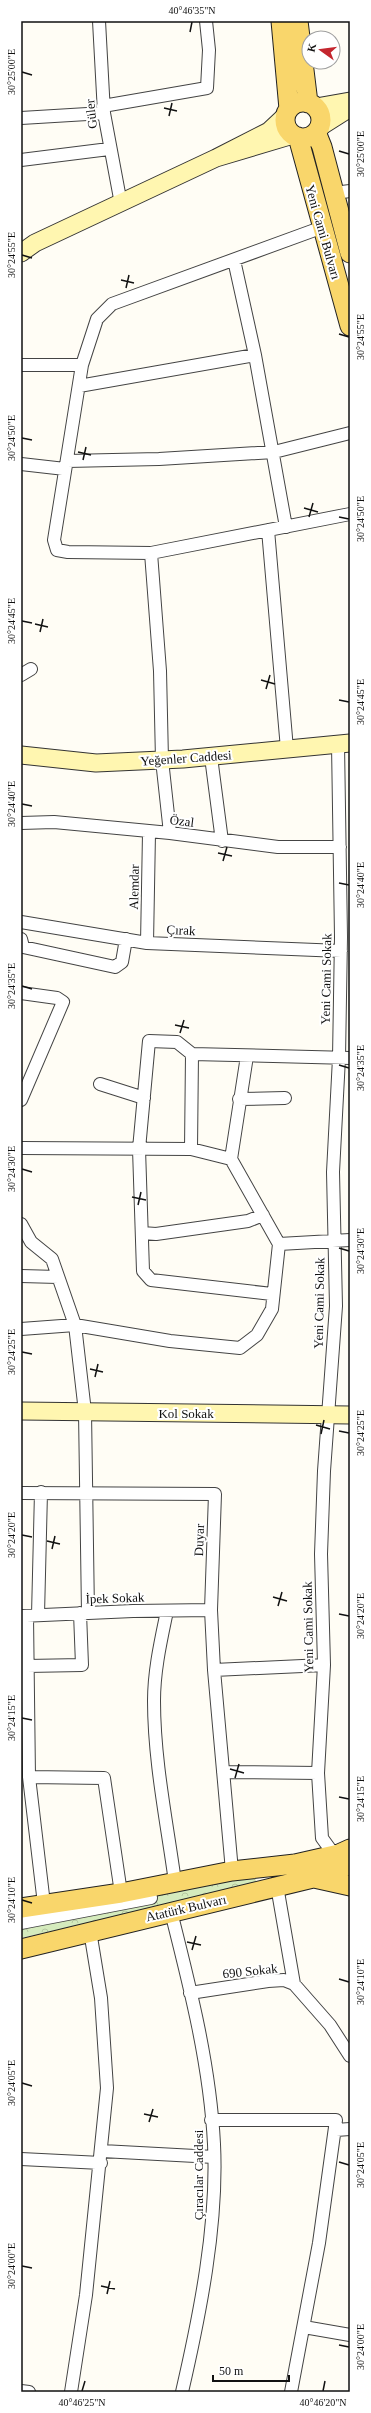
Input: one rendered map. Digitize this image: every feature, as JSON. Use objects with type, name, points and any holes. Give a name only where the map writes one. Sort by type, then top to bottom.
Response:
[{"type":"main road","points":[[281,21],[288,112],[287,128],[296,136],[306,138],[318,130],[321,115],[312,105],[298,21]]},
{"type":"main road","points":[[288,112],[296,103],[312,105]]},
{"type":"main road","name":"Yeni Cami Bulvarı","points":[[318,130],[342,192],[350,253]]},
{"type":"main road","name":"Yeni Cami Bulvarı","points":[[296,136],[350,326]]},
{"type":"main road","name":"Atatürk Bulvarı","points":[[157,1903],[176,1882],[232,1871],[295,1864],[346,1856]]},
{"type":"main road","name":"Atatürk Bulvarı","points":[[21,1949],[90,1931],[157,1903],[277,1886],[313,1878],[346,1856]]},
{"type":"main road","points":[[313,1878],[350,1886]]},
{"type":"main road","name":"Atatürk Bulvarı","points":[[21,1908],[121,1893],[157,1903]]},
{"type":"street","name":"Güler","points":[[99,21],[104,110],[109,149],[121,204]]},
{"type":"street","points":[[21,118],[104,110],[207,88],[209,50],[206,21]]},
{"type":"street","points":[[312,105],[350,101]]},
{"type":"street","points":[[318,130],[350,108]]},
{"type":"street","points":[[21,253],[35,243],[121,204],[269,131],[288,112]]},
{"type":"street","points":[[216,158],[296,136]]},
{"type":"street","points":[[21,160],[109,149]]},
{"type":"street","points":[[322,227],[112,304],[97,319],[82,365],[54,540],[57,550],[68,552],[152,553],[350,514]]},
{"type":"street","points":[[234,260],[274,452],[286,527]]},
{"type":"street","points":[[79,386],[255,355]]},
{"type":"street","points":[[21,365],[82,365]]},
{"type":"street","points":[[21,464],[66,465],[274,452],[350,433]]},
{"type":"street","points":[[268,530],[287,748]]},
{"type":"street","points":[[152,553],[160,672],[162,760],[170,833]]},
{"type":"street","name":"Yeğenler Caddesi","points":[[21,755],[96,763],[211,757],[344,743]]},
{"type":"street","name":"Yeni Cami Sokak","points":[[344,743],[340,847],[346,878],[346,937],[341,951],[345,1058],[333,1172],[336,1306],[327,1414],[321,1554],[324,1665],[318,1773],[322,1838],[330,1849],[346,1856]]},
{"type":"street","points":[[211,757],[222,841]]},
{"type":"street","name":"Özal","points":[[21,823],[54,822],[149,833],[170,833],[222,841],[278,847],[340,847]]},
{"type":"street","name":"Alemdar","points":[[147,942],[149,833]]},
{"type":"street","name":"Çırak","points":[[21,924],[147,942],[341,951]]},
{"type":"street","points":[[21,939],[23,947],[115,967],[122,962],[126,939]]},
{"type":"street","points":[[21,992],[57,998],[63,1002],[21,1100]]},
{"type":"street","points":[[272,1294],[151,1280],[143,1271],[139,1148],[149,1041],[177,1042],[192,1054],[345,1058]]},
{"type":"street","points":[[191,1149],[192,1054]]},
{"type":"street","points":[[21,1329],[75,1325],[170,1341],[240,1348],[257,1335],[272,1309],[272,1294],[280,1244],[231,1158],[239,1099],[247,1056]]},
{"type":"street","points":[[100,1084],[144,1098]]},
{"type":"street","points":[[239,1099],[285,1098]]},
{"type":"street","points":[[21,1148],[191,1149],[231,1158]]},
{"type":"street","points":[[142,1233],[156,1234],[218,1226],[248,1221],[263,1215]]},
{"type":"street","points":[[21,1224],[31,1242],[52,1259],[75,1325],[85,1412],[86,1493],[82,1665],[27,1666]]},
{"type":"street","points":[[280,1244],[350,1240]]},
{"type":"street","points":[[21,1276],[58,1277]]},
{"type":"street","name":"Kol Sokak","points":[[21,1412],[350,1415]]},
{"type":"street","points":[[41,1492],[28,1616],[27,1666],[29,1777],[44,1904]]},
{"type":"street","name":"Duyar","points":[[21,1493],[215,1494],[211,1610],[222,1772],[232,1871]]},
{"type":"street","points":[[167,1610],[156,1668],[154,1702],[160,1777],[176,1882]]},
{"type":"street","name":"İpek Sokak","points":[[28,1616],[167,1610],[211,1610]]},
{"type":"street","points":[[214,1670],[324,1665]]},
{"type":"street","points":[[222,1772],[318,1773]]},
{"type":"street","points":[[29,1777],[104,1778],[121,1893]]},
{"type":"street","points":[[277,1886],[294,1984]]},
{"type":"street","points":[[21,1923],[157,1903]]},
{"type":"street","name":"Çıracılar Caddesi","points":[[157,1903],[190,1993],[203,2056],[214,2157],[213,2221],[191,2354],[182,2392]]},
{"type":"street","points":[[71,2392],[86,2295],[107,2088],[101,1998],[90,1931]]},
{"type":"street","name":"690 Sokak","points":[[190,1993],[268,1981],[284,1980],[294,1984],[330,2025],[350,2056]]},
{"type":"street","points":[[211,2120],[336,2120],[336,2130],[304,2326],[291,2392]]},
{"type":"street","points":[[336,2130],[350,2129]]},
{"type":"street","points":[[21,2159],[214,2157]]},
{"type":"street","points":[[304,2326],[350,2335]]},
{"type":"street","points":[[21,2391],[29,2392]]},
{"type":"green space","points":[[255,1877],[257,1884],[21,1938],[21,1915]]}]
